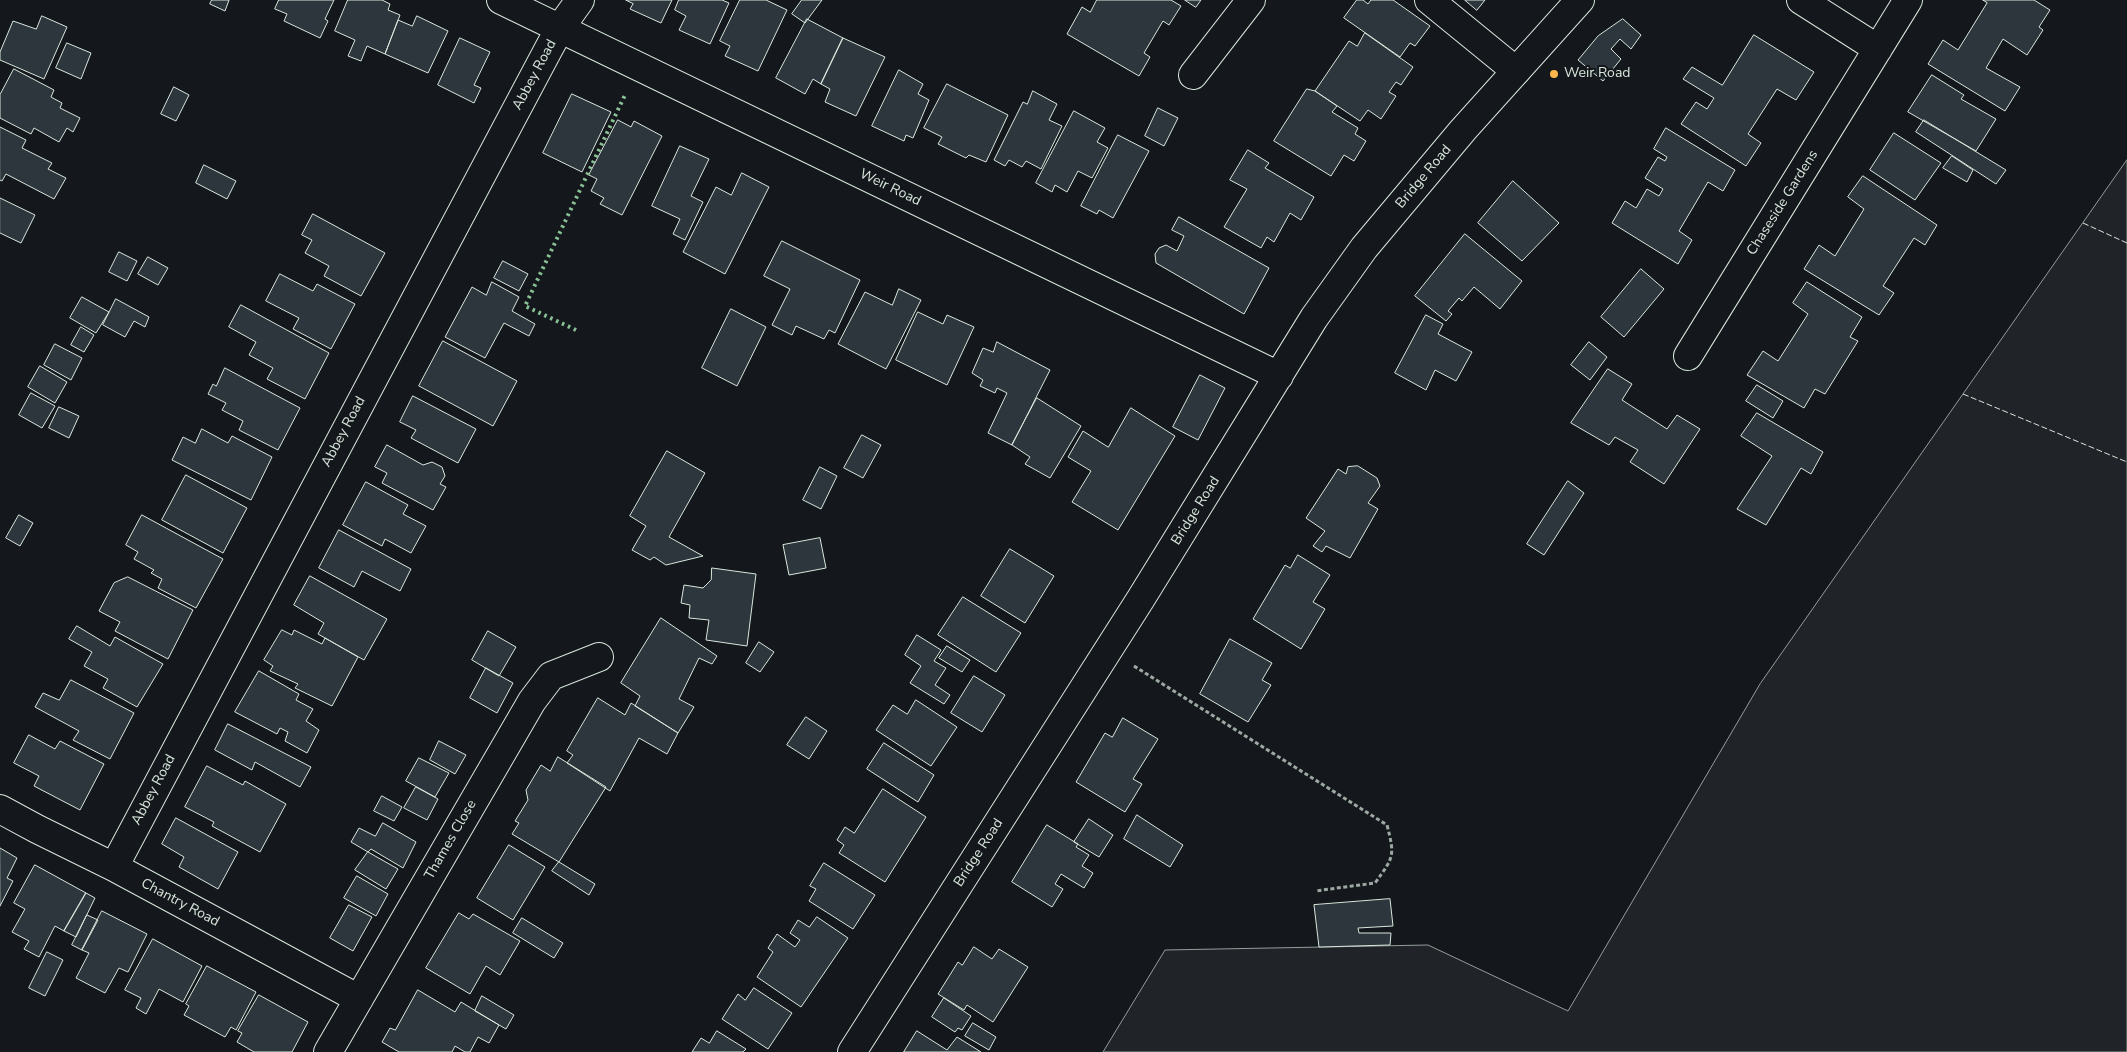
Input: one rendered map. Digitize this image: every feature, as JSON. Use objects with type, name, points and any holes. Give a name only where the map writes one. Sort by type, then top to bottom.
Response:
[{"type":"street","name":"Weir Road","points":[[501,0],[1279,376]]},
{"type":"street","name":"Abbey Road","points":[[114,867],[560,28],[580,0]]},
{"type":"street","points":[[1193,75],[1251,0]]},
{"type":"street","points":[[1429,0],[1516,71]]},
{"type":"street","name":"Bridge Road","points":[[852,1052],[1108,650],[1314,318],[1364,248],[1463,130],[1580,0]]},
{"type":"street","points":[[1801,0],[1878,49]]},
{"type":"street","name":"Chaseside Gardens","points":[[1688,356],[1908,0]]},
{"type":"street","name":"Thames Close","points":[[328,1052],[532,701],[551,676],[600,657]]},
{"type":"street","name":"Chantry Road","points":[[0,809],[114,867],[359,999]]},
{"type":"path","points":[[1108,650],[1387,825],[1394,850],[1386,868],[1375,883],[1315,891]]},
{"type":"shaded area","points":[[2127,160],[2127,1052],[1103,1052],[1165,950],[1428,945],[1568,1011],[1760,684]]},
{"type":"building","points":[[212,0],[229,0],[225,11],[210,4]]},
{"type":"building","points":[[279,0],[334,0],[325,19],[328,21],[320,38],[284,21],[287,14],[275,9]]},
{"type":"building","points":[[348,0],[382,0],[390,4],[388,10],[400,15],[385,54],[367,46],[361,61],[348,56],[355,40],[335,31]]},
{"type":"building","points":[[626,0],[672,0],[661,23],[630,9],[633,4]]},
{"type":"building","points":[[679,0],[722,0],[729,3],[710,44],[679,30],[686,16],[675,10]]},
{"type":"building","points":[[740,0],[766,0],[787,10],[758,71],[725,56],[730,46],[720,41]]},
{"type":"building","points":[[802,0],[822,0],[805,23],[792,14]]},
{"type":"building","points":[[1097,0],[1171,0],[1181,6],[1169,25],[1163,21],[1144,53],[1150,57],[1139,76],[1067,34],[1082,7],[1090,12]]},
{"type":"building","points":[[1185,0],[1201,0],[1196,7]]},
{"type":"building","points":[[1357,0],[1363,0],[1368,4],[1371,0],[1393,0],[1430,26],[1415,46],[1410,43],[1400,57],[1344,18]]},
{"type":"building","points":[[1465,0],[1485,0],[1477,10]]},
{"type":"building","points":[[1983,0],[2034,0],[2050,10],[2039,27],[2043,30],[2027,55],[2003,39],[1986,68],[2020,87],[2005,111],[1928,64],[1943,40],[1958,50],[1987,3]]},
{"type":"building","points":[[42,16],[67,27],[44,79],[0,60],[0,52],[13,21],[36,29]]},
{"type":"building","points":[[417,16],[448,31],[428,73],[385,54],[398,20],[412,26]]},
{"type":"building","points":[[807,19],[843,38],[821,84],[813,79],[805,94],[776,78]]},
{"type":"building","points":[[1623,19],[1641,35],[1631,49],[1620,39],[1611,49],[1621,59],[1603,81],[1578,60],[1598,36]]},
{"type":"building","points":[[1365,33],[1413,67],[1401,85],[1396,82],[1389,92],[1396,96],[1381,119],[1368,110],[1360,121],[1315,91],[1349,41],[1357,46]]},
{"type":"building","points":[[1754,35],[1814,72],[1796,100],[1777,89],[1748,134],[1761,143],[1746,166],[1681,124],[1696,102],[1707,109],[1714,98],[1683,79],[1692,67],[1722,85]]},
{"type":"building","points":[[460,38],[490,52],[474,85],[481,88],[474,103],[438,85]]},
{"type":"building","points":[[843,38],[885,57],[856,116],[825,102],[830,89],[821,84]]},
{"type":"building","points":[[67,43],[91,53],[81,79],[56,68]]},
{"type":"building","points":[[14,69],[54,90],[51,97],[62,103],[60,108],[80,118],[73,132],[67,128],[59,142],[34,128],[31,134],[0,118],[0,95]]},
{"type":"building","points":[[899,70],[923,84],[918,94],[929,100],[913,138],[906,135],[904,141],[872,126]]},
{"type":"building","points":[[1932,75],[1964,95],[1961,99],[1996,119],[1976,151],[1908,112]]},
{"type":"building","points":[[947,84],[1008,115],[986,162],[969,155],[966,158],[938,144],[942,137],[924,128]]},
{"type":"building","points":[[174,87],[189,95],[176,121],[161,114]]},
{"type":"building","points":[[1307,89],[1315,91],[1337,106],[1332,112],[1358,128],[1355,134],[1366,141],[1354,161],[1344,155],[1331,176],[1274,141]]},
{"type":"building","points":[[1033,91],[1057,104],[1049,120],[1062,126],[1041,169],[1026,161],[1022,167],[1009,160],[1005,166],[994,160],[1023,102],[1027,104]]},
{"type":"building","points":[[572,94],[611,112],[582,172],[543,153]]},
{"type":"building","points":[[1158,108],[1178,118],[1164,146],[1145,136]]},
{"type":"building","points":[[1074,111],[1105,128],[1097,142],[1108,148],[1092,178],[1078,171],[1067,192],[1055,185],[1052,192],[1036,183]]},
{"type":"building","points":[[618,120],[631,127],[634,121],[662,136],[622,215],[600,204],[604,198],[591,191],[597,179],[589,175]]},
{"type":"building","points":[[1924,120],[2006,170],[1996,184],[1916,132]]},
{"type":"building","points":[[0,127],[26,140],[22,148],[52,163],[48,169],[66,178],[54,199],[6,174],[2,181],[0,180]]},
{"type":"building","points":[[1666,128],[1735,170],[1723,191],[1708,182],[1679,231],[1692,240],[1678,264],[1612,223],[1625,201],[1636,208],[1647,189],[1659,196],[1663,189],[1645,178],[1658,157],[1665,161],[1667,157],[1654,149]]},
{"type":"building","points":[[1894,133],[1941,163],[1915,200],[1870,170]]},
{"type":"building","points":[[1118,135],[1149,151],[1113,218],[1099,210],[1097,214],[1081,206]]},
{"type":"building","points":[[680,146],[709,159],[691,196],[703,202],[685,240],[673,234],[680,219],[652,206]]},
{"type":"building","points":[[1248,150],[1269,163],[1265,168],[1314,197],[1301,220],[1290,213],[1274,242],[1267,237],[1261,248],[1224,227],[1247,189],[1230,180]]},
{"type":"building","points":[[1952,156],[1973,170],[1967,182],[1943,168]]},
{"type":"building","points":[[204,165],[236,181],[227,199],[196,183]]},
{"type":"building","points":[[742,173],[769,187],[725,274],[683,252],[716,187],[731,195]]},
{"type":"building","points":[[1863,176],[1937,225],[1925,245],[1914,238],[1883,286],[1894,293],[1879,315],[1804,269],[1819,245],[1835,256],[1864,209],[1848,197]]},
{"type":"building","points":[[1513,181],[1559,223],[1522,261],[1478,223]]},
{"type":"building","points":[[0,198],[35,215],[21,243],[0,233]]},
{"type":"building","points":[[313,214],[385,253],[361,296],[324,276],[329,266],[305,253],[312,240],[302,235]]},
{"type":"building","points":[[1179,217],[1269,268],[1244,314],[1156,263],[1155,254],[1159,248],[1166,245],[1177,251],[1184,236],[1172,230]]},
{"type":"building","points":[[1465,234],[1522,281],[1500,309],[1474,287],[1462,301],[1459,298],[1448,311],[1452,314],[1446,321],[1415,296]]},
{"type":"building","points":[[782,241],[860,280],[835,333],[829,330],[824,339],[796,326],[792,335],[772,325],[790,289],[764,276]]},
{"type":"building","points":[[119,252],[137,261],[127,281],[109,272]]},
{"type":"building","points":[[148,257],[168,268],[158,285],[138,274]]},
{"type":"building","points":[[503,261],[528,274],[519,291],[494,278]]},
{"type":"building","points":[[1641,269],[1664,289],[1624,337],[1601,317]]},
{"type":"building","points":[[280,274],[313,291],[317,284],[355,304],[331,349],[293,329],[299,318],[266,301]]},
{"type":"building","points":[[492,282],[519,297],[512,311],[535,324],[529,336],[504,323],[485,358],[445,337],[472,287],[486,295]]},
{"type":"building","points":[[1807,282],[1862,317],[1850,337],[1858,341],[1825,394],[1815,389],[1804,408],[1747,375],[1763,351],[1778,361],[1808,314],[1793,303]]},
{"type":"building","points":[[899,289],[921,300],[886,369],[838,344],[865,292],[892,305]]},
{"type":"building","points":[[82,297],[109,312],[96,333],[70,318]]},
{"type":"building","points":[[116,299],[149,317],[145,327],[134,321],[125,337],[103,325]]},
{"type":"building","points":[[241,305],[329,353],[305,399],[267,379],[273,368],[249,355],[256,342],[229,327]]},
{"type":"building","points":[[731,309],[766,327],[737,386],[702,368]]},
{"type":"building","points":[[918,312],[943,324],[947,315],[974,327],[947,385],[896,360]]},
{"type":"building","points":[[1426,315],[1443,324],[1438,334],[1472,352],[1456,381],[1435,370],[1426,390],[1395,373]]},
{"type":"building","points":[[81,327],[94,335],[84,352],[71,345]]},
{"type":"building","points":[[443,341],[517,381],[493,426],[419,386]]},
{"type":"building","points":[[997,342],[1050,370],[1012,445],[988,433],[1007,393],[997,388],[995,393],[980,386],[983,380],[972,373],[983,348],[993,352]]},
{"type":"building","points":[[1589,342],[1607,357],[1590,380],[1571,365]]},
{"type":"building","points":[[55,344],[82,358],[71,380],[44,365]]},
{"type":"building","points":[[40,366],[67,382],[55,403],[28,387]]},
{"type":"building","points":[[225,368],[300,408],[278,450],[239,430],[243,421],[222,410],[226,403],[208,394],[213,384],[216,386]]},
{"type":"building","points":[[1608,369],[1632,384],[1622,400],[1667,429],[1677,415],[1700,429],[1664,484],[1630,462],[1638,450],[1615,437],[1609,445],[1571,423]]},
{"type":"building","points":[[1200,375],[1225,388],[1198,440],[1173,427]]},
{"type":"building","points":[[1757,385],[1783,401],[1773,418],[1746,401]]},
{"type":"building","points":[[31,393],[55,406],[42,428],[19,415]]},
{"type":"building","points":[[413,396],[476,429],[458,463],[411,438],[416,430],[400,422]]},
{"type":"building","points":[[1037,398],[1081,426],[1050,478],[1025,464],[1030,457],[1012,445]]},
{"type":"building","points":[[59,407],[79,416],[69,438],[49,428]]},
{"type":"building","points":[[1131,408],[1175,436],[1118,530],[1072,502],[1091,471],[1068,457],[1083,431],[1108,447]]},
{"type":"building","points":[[1757,413],[1823,452],[1811,474],[1801,468],[1766,525],[1737,509],[1772,456],[1741,436]]},
{"type":"building","points":[[202,429],[228,443],[232,436],[272,457],[251,500],[172,460],[183,437],[195,443]]},
{"type":"building","points":[[862,435],[881,445],[863,478],[844,468]]},
{"type":"building","points":[[387,445],[423,465],[432,462],[442,467],[445,476],[440,484],[446,487],[433,510],[382,483],[387,473],[375,467]]},
{"type":"building","points":[[667,451],[705,473],[669,537],[703,556],[666,565],[654,557],[650,560],[632,550],[646,526],[630,516]]},
{"type":"building","points":[[1358,466],[1377,478],[1380,486],[1368,503],[1378,509],[1350,558],[1326,546],[1322,552],[1313,546],[1325,531],[1306,518],[1338,469],[1346,474],[1348,467]]},
{"type":"building","points":[[820,467],[837,476],[821,509],[803,500]]},
{"type":"building","points":[[186,475],[247,508],[223,553],[162,520]]},
{"type":"building","points":[[1568,481],[1584,493],[1544,555],[1527,544]]},
{"type":"building","points":[[366,482],[408,505],[403,514],[426,526],[411,553],[385,539],[382,546],[343,525]]},
{"type":"building","points":[[19,515],[33,523],[20,546],[6,538]]},
{"type":"building","points":[[142,515],[223,559],[196,608],[158,588],[162,579],[151,573],[154,570],[134,559],[138,552],[126,545]]},
{"type":"building","points":[[339,530],[411,569],[400,591],[362,571],[354,587],[319,568]]},
{"type":"building","points":[[820,538],[826,568],[789,575],[783,545]]},
{"type":"building","points":[[1010,549],[1054,576],[1025,623],[981,596]]},
{"type":"building","points":[[1298,555],[1330,575],[1313,602],[1325,609],[1301,649],[1253,619],[1285,565],[1290,568]]},
{"type":"building","points":[[712,568],[756,574],[747,646],[706,640],[709,620],[689,618],[690,605],[681,603],[684,585],[703,588],[711,580]]},
{"type":"building","points":[[310,576],[387,619],[364,660],[318,634],[324,623],[294,605]]},
{"type":"building","points":[[128,577],[193,610],[168,659],[115,631],[120,622],[99,611],[114,583]]},
{"type":"building","points":[[963,597],[1021,633],[996,672],[938,635]]},
{"type":"building","points":[[661,618],[717,656],[712,664],[699,658],[679,699],[694,707],[678,733],[635,706],[640,696],[621,683]]},
{"type":"building","points":[[77,626],[110,646],[115,637],[163,664],[137,707],[103,688],[108,679],[84,666],[92,652],[69,639]]},
{"type":"building","points":[[282,630],[292,635],[294,630],[322,644],[325,638],[358,657],[332,706],[295,688],[298,684],[270,671],[273,666],[264,660]]},
{"type":"building","points":[[488,631],[516,647],[499,676],[472,660]]},
{"type":"building","points":[[917,635],[941,650],[934,661],[946,668],[935,685],[950,695],[944,704],[910,683],[921,666],[905,655]]},
{"type":"building","points":[[1230,639],[1272,663],[1262,680],[1271,685],[1248,722],[1200,694]]},
{"type":"building","points":[[759,642],[774,652],[760,672],[746,663]]},
{"type":"building","points":[[947,646],[970,660],[962,672],[939,658]]},
{"type":"building","points":[[486,668],[513,683],[497,713],[470,698]]},
{"type":"building","points":[[259,671],[299,694],[296,700],[313,709],[306,721],[319,730],[307,753],[285,741],[288,732],[280,728],[277,734],[235,712]]},
{"type":"building","points":[[974,676],[1005,695],[982,732],[951,713]]},
{"type":"building","points":[[71,680],[134,713],[110,759],[73,740],[79,731],[35,707],[43,693],[59,700]]},
{"type":"building","points":[[598,698],[625,715],[631,703],[678,733],[667,754],[639,738],[610,791],[567,763],[573,755],[567,751]]},
{"type":"building","points":[[916,700],[957,727],[931,766],[876,730],[893,705],[907,714]]},
{"type":"building","points":[[806,717],[827,731],[809,759],[787,745]]},
{"type":"building","points":[[1123,718],[1158,739],[1133,779],[1142,784],[1125,812],[1076,782],[1105,733],[1112,737]]},
{"type":"building","points":[[228,724],[311,767],[300,787],[255,762],[252,770],[215,750]]},
{"type":"building","points":[[29,735],[55,749],[60,741],[104,764],[80,810],[34,786],[39,776],[14,763]]},
{"type":"building","points":[[439,741],[466,755],[455,774],[430,760]]},
{"type":"building","points":[[884,743],[934,775],[918,802],[867,769]]},
{"type":"building","points":[[558,757],[606,787],[559,862],[512,834],[519,823],[515,821],[528,800],[526,790],[541,765],[550,771]]},
{"type":"building","points":[[419,758],[449,773],[435,797],[406,781]]},
{"type":"building","points":[[207,766],[243,785],[245,781],[286,804],[260,852],[212,826],[214,822],[185,807]]},
{"type":"building","points":[[416,787],[438,799],[427,820],[404,808]]},
{"type":"building","points":[[883,789],[926,817],[885,882],[839,853],[844,845],[837,840],[845,827],[854,833]]},
{"type":"building","points":[[382,796],[402,807],[394,821],[374,811]]},
{"type":"building","points":[[1137,815],[1183,845],[1170,867],[1124,839]]},
{"type":"building","points":[[176,818],[238,852],[218,889],[179,867],[184,857],[162,844]]},
{"type":"building","points":[[1089,819],[1113,835],[1099,857],[1074,842]]},
{"type":"building","points":[[383,823],[416,842],[403,868],[371,849],[368,852],[351,842],[359,828],[375,836]]},
{"type":"building","points":[[1047,825],[1078,844],[1076,847],[1089,855],[1082,866],[1093,873],[1084,888],[1061,874],[1055,884],[1063,889],[1052,907],[1012,882]]},
{"type":"building","points":[[509,845],[545,867],[513,920],[477,898]]},
{"type":"building","points":[[0,848],[17,858],[7,878],[13,881],[0,906]]},
{"type":"building","points":[[368,852],[398,869],[386,889],[355,870]]},
{"type":"building","points":[[559,862],[595,884],[589,895],[552,871]]},
{"type":"building","points":[[824,863],[875,895],[853,929],[809,901],[816,889],[810,886]]},
{"type":"building","points":[[35,865],[86,893],[64,931],[55,926],[39,957],[24,949],[29,941],[12,932],[25,909],[14,903]]},
{"type":"building","points":[[357,876],[388,894],[376,916],[344,898]]},
{"type":"building","points":[[86,893],[95,898],[76,937],[64,931]]},
{"type":"building","points":[[1390,899],[1393,926],[1358,928],[1359,933],[1391,933],[1390,945],[1319,947],[1314,905]]},
{"type":"building","points":[[349,905],[372,917],[353,951],[330,938]]},
{"type":"building","points":[[102,911],[147,934],[128,972],[119,968],[105,993],[76,978],[89,953],[82,950]]},
{"type":"building","points":[[459,913],[469,919],[473,914],[520,941],[500,975],[486,966],[470,994],[426,968]]},
{"type":"building","points":[[87,915],[98,920],[82,950],[72,945]]},
{"type":"building","points":[[817,917],[848,938],[801,1007],[757,977],[773,952],[768,948],[777,934],[795,947],[800,940],[790,933],[798,920],[809,927]]},
{"type":"building","points":[[522,918],[563,943],[554,958],[513,933]]},
{"type":"building","points":[[153,939],[202,966],[183,1002],[159,989],[146,1014],[136,1008],[141,998],[125,990]]},
{"type":"building","points":[[974,947],[992,959],[999,949],[1028,967],[993,1022],[967,1005],[964,1010],[938,994],[958,962],[962,965]]},
{"type":"building","points":[[47,952],[63,960],[45,996],[29,988]]},
{"type":"building","points":[[207,966],[256,992],[236,1030],[231,1027],[225,1037],[184,1015],[189,1006],[186,1004]]},
{"type":"building","points":[[754,988],[792,1013],[768,1049],[722,1019],[738,994],[745,1000]]},
{"type":"building","points":[[418,990],[455,1012],[461,1002],[499,1025],[489,1043],[478,1037],[470,1052],[465,1052],[455,1046],[452,1052],[399,1052],[382,1042],[390,1028],[395,1030]]},
{"type":"building","points":[[259,995],[308,1022],[292,1052],[254,1052],[237,1042],[242,1033],[238,1031]]},
{"type":"building","points":[[482,996],[514,1015],[506,1029],[475,1011]]},
{"type":"building","points":[[944,998],[971,1016],[962,1030],[958,1028],[955,1032],[932,1017]]},
{"type":"building","points":[[973,1023],[996,1037],[989,1050],[965,1036]]},
{"type":"building","points":[[717,1031],[746,1049],[743,1052],[692,1052],[701,1038],[709,1043]]},
{"type":"building","points":[[917,1031],[947,1050],[957,1037],[981,1052],[904,1052]]},
{"type":"hedge","points":[[576,330],[525,306],[625,95]]},
{"type":"fence","points":[[2083,223],[2127,243]]},
{"type":"fence","points":[[1963,394],[2127,462]]},
{"type":"place","name":"Weir Road","points":[[1554,74]]}]
